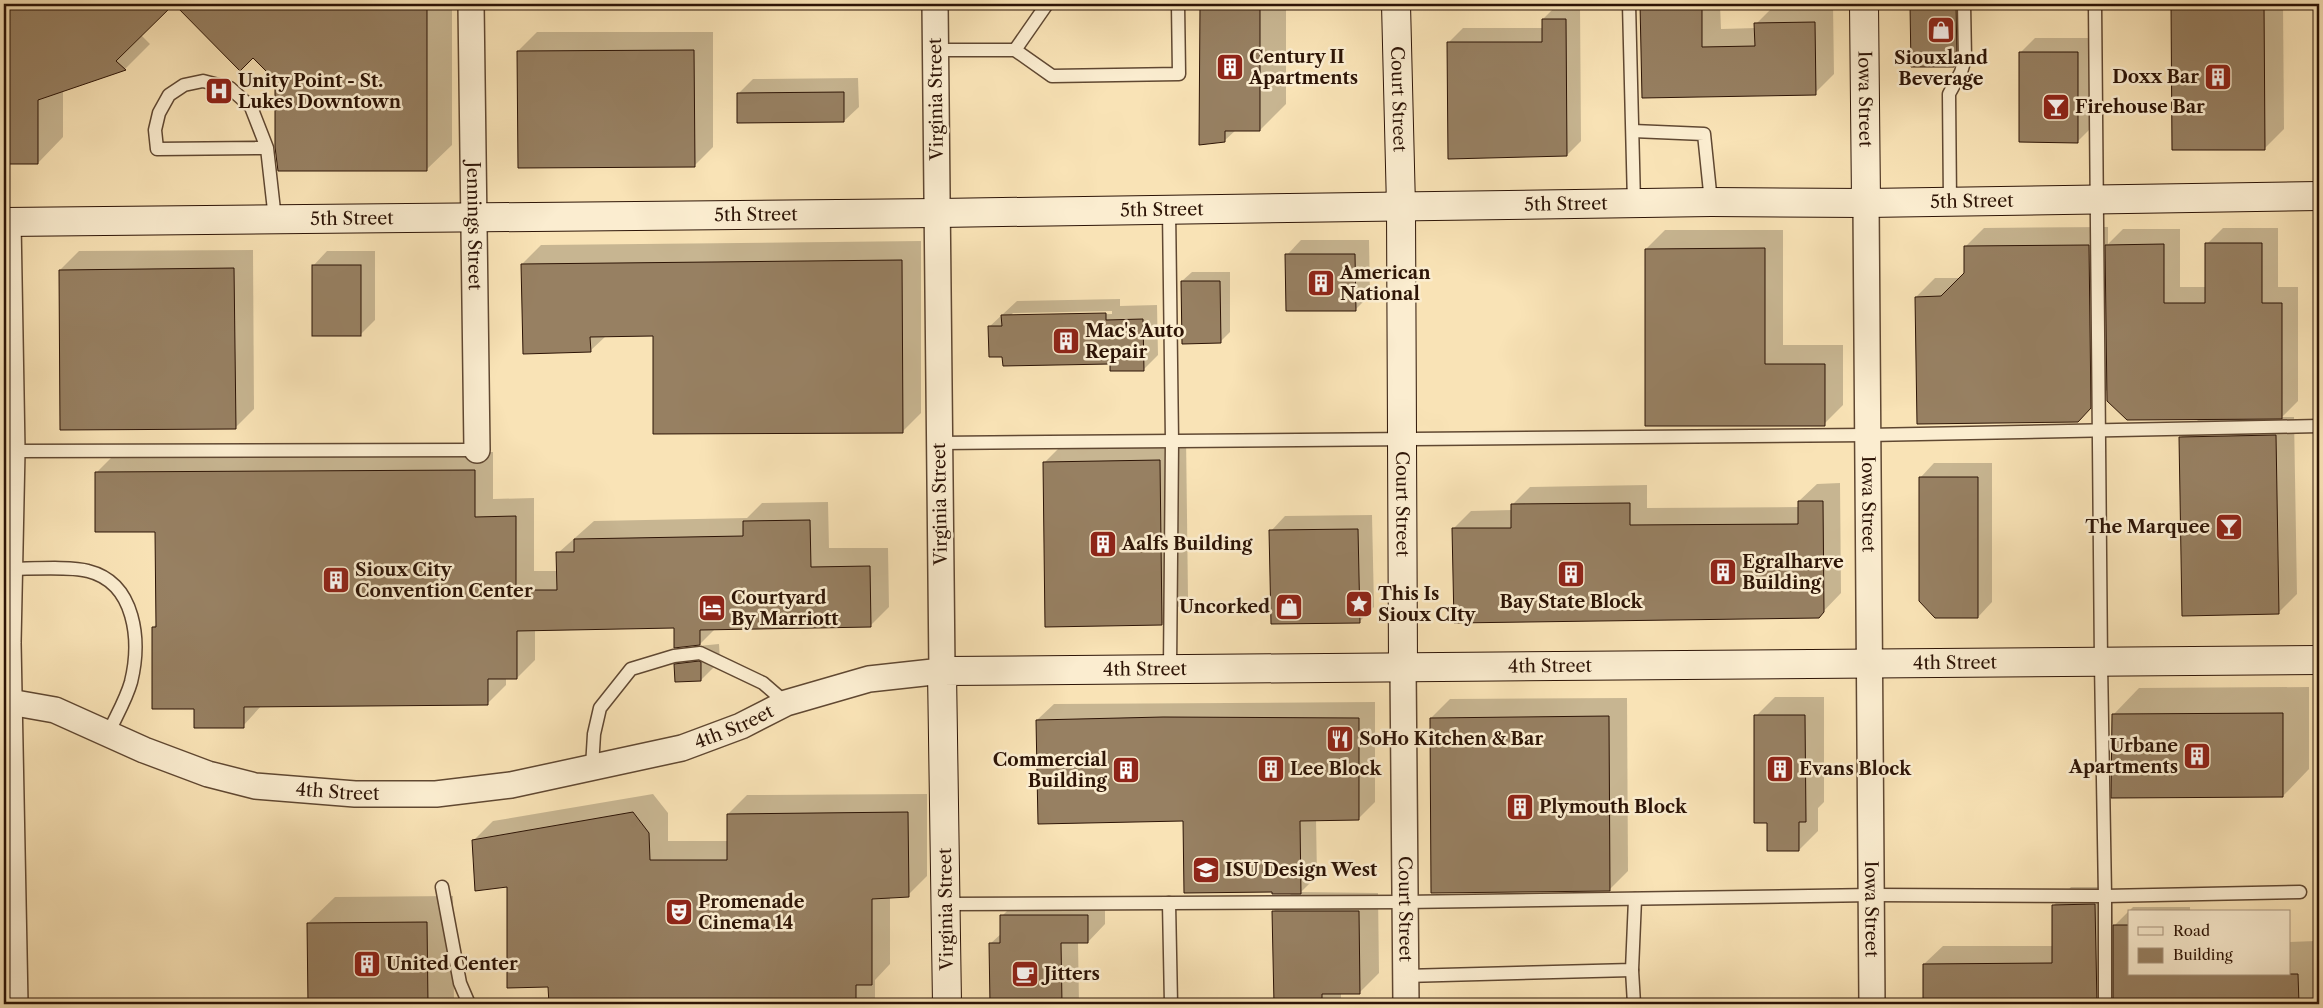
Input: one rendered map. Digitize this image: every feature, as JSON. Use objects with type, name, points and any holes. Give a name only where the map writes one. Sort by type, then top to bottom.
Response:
[{"type":"main road","name":"Court Street","points":[[1396,4],[1401,207],[1400,438],[1403,668]]},
{"type":"main road","name":"Iowa Street","points":[[1864,4],[1866,203]]},
{"type":"main road","name":"5th Street","points":[[6,222],[938,213],[1711,202],[1866,203],[2319,196]]},
{"type":"main road","name":"4th Street","points":[[942,671],[2319,660]]},
{"type":"main road","name":"Virginia Street","points":[[942,671],[947,1004]]},
{"type":"street","name":"Jennings Street","points":[[471,4],[477,450]]},
{"type":"street","name":"Virginia Street","points":[[935,4],[942,671]]},
{"type":"street","name":"Iowa Street","points":[[1866,203],[1873,895],[1872,1004]]},
{"type":"street","points":[[6,222],[7,374],[12,451],[8,505],[6,701],[9,920],[15,1004]]},
{"type":"street","name":"Court Street","points":[[1403,668],[1406,1004]]},
{"type":"street","name":"4th Street","points":[[6,701],[55,710],[108,734],[208,774],[255,786],[355,794],[436,794],[511,785],[682,748],[741,726],[786,703],[869,678],[942,671]]},
{"type":"lane","points":[[1015,50],[1047,4]]},
{"type":"lane","points":[[936,50],[1015,50],[1052,76],[1178,74],[1178,4]]},
{"type":"lane","points":[[1629,4],[1634,203]]},
{"type":"lane","points":[[1950,202],[1949,94],[1961,72],[1964,59],[1964,4]]},
{"type":"lane","points":[[2095,4],[2105,896],[2104,1004]]},
{"type":"lane","points":[[267,148],[158,149],[155,130],[159,113],[169,95],[184,85],[202,81],[230,88],[251,107],[267,148],[275,219]]},
{"type":"lane","points":[[1633,131],[1704,134],[1711,202]]},
{"type":"lane","points":[[1169,209],[1172,441],[1170,669]]},
{"type":"lane","points":[[939,443],[1868,435],[2319,426]]},
{"type":"lane","points":[[12,451],[477,450]]},
{"type":"lane","points":[[8,569],[86,570],[105,576],[120,592],[132,611],[135,649],[130,683],[108,734]]},
{"type":"lane","points":[[592,767],[594,734],[600,708],[631,669],[674,656],[700,653],[763,683],[786,703]]},
{"type":"lane","points":[[442,887],[460,984],[469,1004]]},
{"type":"lane","points":[[946,904],[1404,902],[1873,895],[2105,896],[2300,892]]},
{"type":"lane","points":[[1634,1004],[1632,970],[1635,899]]},
{"type":"lane","points":[[1169,903],[1171,1004]]},
{"type":"lane","points":[[1406,976],[1632,970]]},
{"type":"building","points":[[4,4],[174,4],[116,61],[126,70],[38,100],[38,164],[4,164]]},
{"type":"building","points":[[174,4],[427,4],[427,171],[278,171],[275,147],[275,80],[253,58],[240,71]]},
{"type":"building","name":"Century II Apartments","points":[[1200,4],[1260,4],[1260,131],[1225,131],[1225,142],[1199,145]]},
{"type":"building","points":[[1640,4],[1702,4],[1702,47],[1755,46],[1754,23],[1815,22],[1816,95],[1642,98]]},
{"type":"building","points":[[1956,4],[1957,58],[1954,67],[1911,67],[1910,5]]},
{"type":"building","name":"Doxx Bar","points":[[2171,4],[2264,4],[2265,150],[2172,150]]},
{"type":"building","points":[[1542,19],[1566,19],[1567,156],[1448,159],[1447,42],[1542,42]]},
{"type":"building","points":[[694,50],[695,167],[518,168],[517,51]]},
{"type":"building","points":[[2019,52],[2078,52],[2078,143],[2019,142]]},
{"type":"building","points":[[844,92],[844,122],[737,123],[737,93]]},
{"type":"building","points":[[2205,243],[2262,243],[2262,303],[2282,303],[2282,419],[2127,420],[2107,401],[2105,245],[2164,244],[2164,303],[2205,303]]},
{"type":"building","points":[[2089,245],[2091,408],[2078,422],[1917,424],[1915,297],[1941,296],[1964,273],[1964,246]]},
{"type":"building","points":[[1765,248],[1765,364],[1825,364],[1825,426],[1645,426],[1645,249]]},
{"type":"building","name":"American National","points":[[1285,254],[1355,254],[1356,311],[1286,311]]},
{"type":"building","points":[[902,260],[903,433],[653,434],[653,336],[590,337],[591,352],[523,354],[521,264]]},
{"type":"building","points":[[312,265],[361,265],[361,336],[312,336]]},
{"type":"building","points":[[234,268],[236,429],[60,430],[59,270]]},
{"type":"building","points":[[1181,281],[1220,281],[1221,343],[1182,344]]},
{"type":"building","name":"Mac's Auto Repair","points":[[1106,313],[1106,320],[1143,319],[1144,371],[1110,371],[1110,364],[1003,366],[1002,357],[989,357],[988,326],[1002,326],[1001,315]]},
{"type":"building","name":"The Marquee","points":[[2276,435],[2279,614],[2182,616],[2179,437]]},
{"type":"building","name":"Aalfs Building","points":[[1160,460],[1162,625],[1045,627],[1043,462]]},
{"type":"building","name":"Sioux City Convention Center","points":[[475,470],[475,517],[516,516],[516,590],[557,590],[556,552],[574,552],[574,539],[743,536],[743,521],[810,520],[811,567],[870,566],[871,627],[700,630],[700,645],[674,648],[674,628],[517,631],[517,679],[488,679],[488,705],[244,707],[244,728],[194,728],[194,709],[152,709],[152,627],[156,627],[155,532],[95,532],[95,472]]},
{"type":"building","points":[[1919,477],[1978,477],[1978,618],[1935,618],[1919,601]]},
{"type":"building","points":[[1798,501],[1823,501],[1824,612],[1819,618],[1454,623],[1452,528],[1511,528],[1511,504],[1630,503],[1630,525],[1798,524]]},
{"type":"building","points":[[1358,529],[1360,623],[1271,624],[1269,530]]},
{"type":"building","points":[[701,662],[701,681],[675,682],[674,664]]},
{"type":"building","name":"Urbane Apartments","points":[[2283,713],[2283,797],[2111,798],[2112,714]]},
{"type":"building","name":"Evans Block","points":[[1754,715],[1805,715],[1806,822],[1799,822],[1799,851],[1767,851],[1767,823],[1754,823]]},
{"type":"building","name":"Plymouth Block","points":[[1609,716],[1610,891],[1431,893],[1430,718]]},
{"type":"building","points":[[1163,717],[1359,718],[1359,820],[1300,821],[1301,894],[1272,894],[1272,892],[1184,893],[1183,821],[1038,824],[1036,720]]},
{"type":"building","points":[[633,812],[649,833],[650,860],[727,860],[727,814],[908,812],[909,897],[872,899],[872,985],[856,985],[856,1004],[549,1004],[548,987],[507,988],[507,887],[475,891],[472,840]]},
{"type":"building","points":[[2095,904],[2097,1004],[1923,1004],[1923,964],[2052,963],[2052,905]]},
{"type":"building","points":[[1272,911],[1359,911],[1360,994],[1322,994],[1322,1004],[1274,1004]]},
{"type":"building","name":"Jitters","points":[[1000,915],[1088,915],[1088,943],[1061,943],[1062,1004],[990,1004],[989,943],[1000,943]]},
{"type":"building","name":"United Center","points":[[427,922],[428,1004],[308,1004],[307,923]]},
{"type":"building","points":[[2113,925],[2128,925],[2128,976],[2290,976],[2290,974],[2298,974],[2299,1004],[2113,1004]]},
{"type":"place","name":"Siouxland Beverage","points":[[1941,30]]},
{"type":"place","name":"Century II Apartments","points":[[1230,67]]},
{"type":"place","name":"Doxx Bar","points":[[2218,77]]},
{"type":"place","name":"Unity Point - St. Lukes Downtown","points":[[219,91]]},
{"type":"place","name":"Firehouse Bar","points":[[2056,107]]},
{"type":"place","name":"American National","points":[[1321,283]]},
{"type":"place","name":"Mac's Auto Repair","points":[[1066,341]]},
{"type":"place","name":"The Marquee","points":[[2229,527]]},
{"type":"place","name":"Aalfs Building","points":[[1103,544]]},
{"type":"place","name":"Egralharve Building","points":[[1723,572]]},
{"type":"place","name":"Bay State Block","points":[[1571,574]]},
{"type":"place","name":"Sioux City Convention Center","points":[[336,580]]},
{"type":"place","name":"This Is Sioux CIty","points":[[1359,604]]},
{"type":"place","name":"Uncorked","points":[[1289,607]]},
{"type":"place","name":"Courtyard By Marriott","points":[[712,608]]},
{"type":"place","name":"SoHo Kitchen & Bar","points":[[1340,739]]},
{"type":"place","name":"Urbane Apartments","points":[[2197,756]]},
{"type":"place","name":"Lee Block","points":[[1271,769]]},
{"type":"place","name":"Evans Block","points":[[1780,769]]},
{"type":"place","name":"Commercial Building","points":[[1126,770]]},
{"type":"place","name":"Plymouth Block","points":[[1520,807]]},
{"type":"place","name":"ISU Design West","points":[[1206,870]]},
{"type":"place","name":"Promenade Cinema 14","points":[[679,912]]},
{"type":"place","name":"United Center","points":[[367,964]]},
{"type":"place","name":"Jitters","points":[[1025,974]]}]
